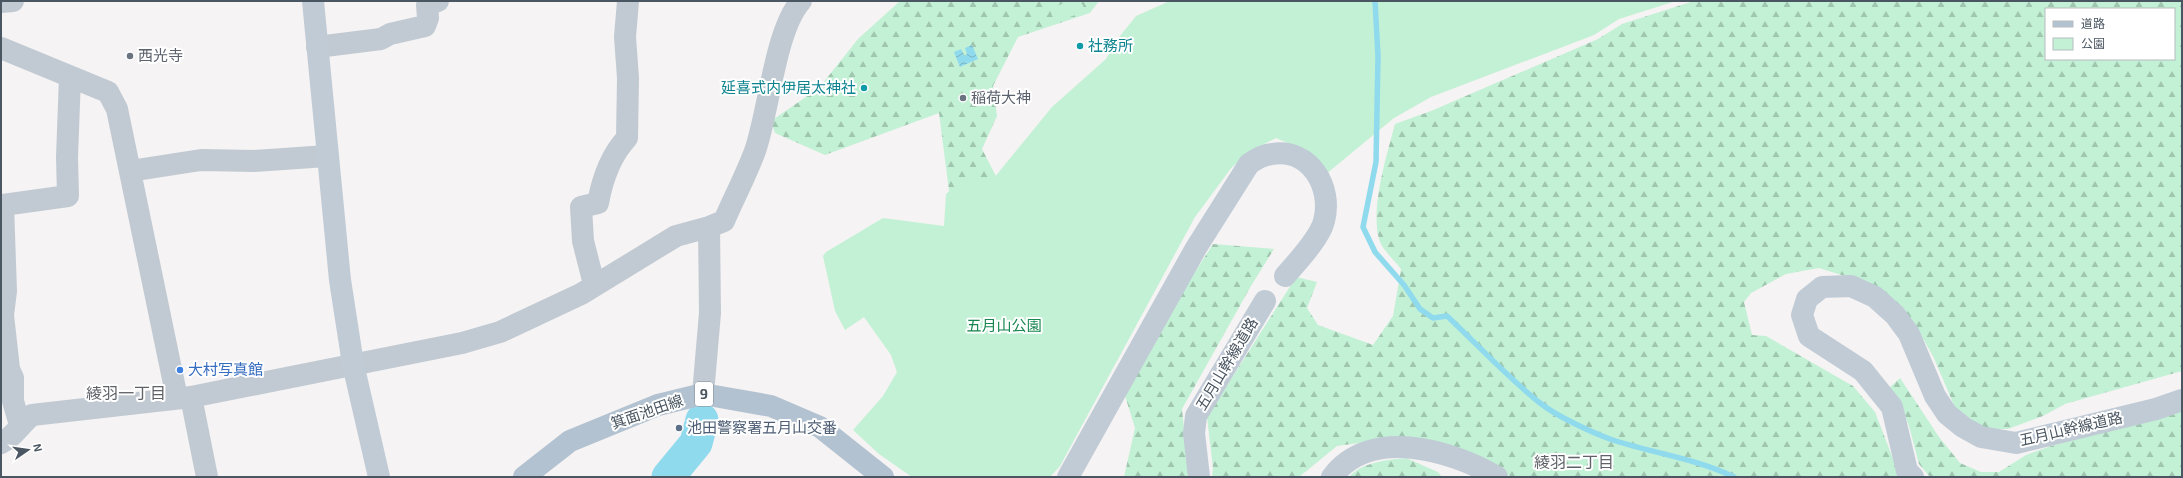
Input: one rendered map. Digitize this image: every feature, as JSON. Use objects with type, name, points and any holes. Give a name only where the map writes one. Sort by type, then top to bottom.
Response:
[{"type":"main road","name":"箕面池田線","points":[[524,477],[570,441],[658,405],[702,394],[772,406],[813,424],[883,477]]},
{"type":"street","points":[[1,2],[13,1]]},
{"type":"street","points":[[313,1],[340,280],[353,364],[379,477]]},
{"type":"street","points":[[317,48],[381,39],[390,34],[425,26],[428,18],[428,5],[438,1]]},
{"type":"street","points":[[594,284],[583,242],[581,207],[598,203],[601,187],[618,147],[627,138],[628,78],[625,37],[628,1]]},
{"type":"street","points":[[1,444],[32,415],[184,397],[462,343],[500,332],[581,294],[594,284],[676,236],[709,227],[724,221],[754,151],[765,116],[780,47],[796,3]]},
{"type":"street","points":[[1,48],[108,92],[118,109],[130,171],[184,397],[206,477]]},
{"type":"street","points":[[20,425],[13,401],[13,378],[9,369],[2,315],[6,291],[3,205],[68,196],[67,157],[70,77]]},
{"type":"street","name":"五月山幹線道路","points":[[1068,477],[1196,248],[1249,164],[1263,156],[1273,153],[1291,156],[1311,165],[1324,185],[1326,203],[1324,222],[1310,245],[1274,290],[1196,416],[1194,433],[1200,477]]},
{"type":"street","points":[[130,171],[201,160],[254,162],[327,156]]},
{"type":"street","points":[[702,394],[710,313],[709,227]]},
{"type":"street","name":"五月山幹線道路","points":[[1913,477],[1907,471],[1892,407],[1863,371],[1809,336],[1802,315],[1807,299],[1822,287],[1851,286],[1875,297],[1895,315],[1909,334],[1935,396],[1947,414],[1963,428],[1982,437],[2016,442],[2156,409],[2182,400]]},
{"type":"street","points":[[1332,477],[1339,468],[1362,453],[1381,447],[1398,446],[1447,455],[1485,470],[1497,477]]},
{"type":"green space","points":[[900,1],[1099,1],[1090,13],[1018,37],[993,86],[997,116],[982,149],[999,182],[953,222],[939,113],[825,155],[775,133],[771,121],[819,88],[858,39]]},
{"type":"green space","points":[[1070,1],[1077,1],[1083,5],[1084,12],[1058,21],[1052,16],[1051,8]]},
{"type":"green space","name":"五月山公園","points":[[1170,1],[1676,1],[1619,19],[1594,35],[1431,97],[1394,118],[1326,174],[1301,149],[1276,138],[1253,150],[1232,167],[1195,217],[1060,466],[1050,477],[912,477],[879,454],[853,430],[883,396],[897,372],[891,355],[864,317],[845,330],[835,311],[823,256],[826,252],[883,218],[944,226],[946,194],[964,178],[994,178],[1052,107],[1106,59],[1116,41],[1136,16]]},
{"type":"green space","points":[[1694,1],[2182,1],[2182,371],[2065,404],[2043,416],[2008,429],[1978,429],[1956,410],[1933,356],[1914,323],[1851,278],[1819,268],[1786,274],[1751,293],[1744,302],[1752,335],[1766,336],[1853,386],[1875,412],[1900,477],[1511,477],[1488,461],[1422,438],[1387,439],[1337,446],[1299,477],[1212,477],[1213,468],[1207,417],[1296,277],[1317,282],[1307,308],[1318,325],[1373,345],[1393,316],[1401,269],[1380,242],[1377,230],[1377,215],[1380,183],[1395,124],[1431,111],[1598,39],[1622,24]]},
{"type":"green space","points":[[1213,244],[1274,249],[1251,286],[1182,409],[1189,477],[1124,477],[1135,428],[1122,386]]},
{"type":"green space","points":[[1900,378],[1939,437],[1960,463],[1981,472],[1999,472],[2026,455],[2051,446],[2182,411],[2182,477],[1930,477],[1919,464],[1909,426],[1898,397],[1888,389]]},
{"type":"green space","points":[[1406,458],[1438,472],[1442,477],[1349,477],[1361,468],[1368,465],[1383,461]]},
{"type":"water","points":[[972,45],[978,59],[960,67],[954,52],[961,49],[964,56],[967,54],[965,48]]},
{"type":"waterway","points":[[1375,1],[1378,56],[1376,162],[1363,227],[1375,252],[1404,285],[1420,309],[1433,318],[1447,316],[1516,383],[1547,408],[1574,423],[1610,439],[1688,460],[1719,470],[1734,477]]},
{"type":"waterway","points":[[668,477],[696,443],[702,420]]},
{"type":"place","name":"社務所","points":[[1080,46]]},
{"type":"place","name":"西光寺","points":[[130,56]]},
{"type":"place","name":"延喜式内伊居太神社","points":[[864,88]]},
{"type":"place","name":"稲荷大神","points":[[963,98]]},
{"type":"place","name":"大村写真館","points":[[180,370]]},
{"type":"place","name":"池田警察署五月山交番","points":[[679,428]]},
{"type":"district","name":"綾羽一丁目","points":[[126,393]]},
{"type":"district","name":"綾羽二丁目","points":[[1574,462]]}]
